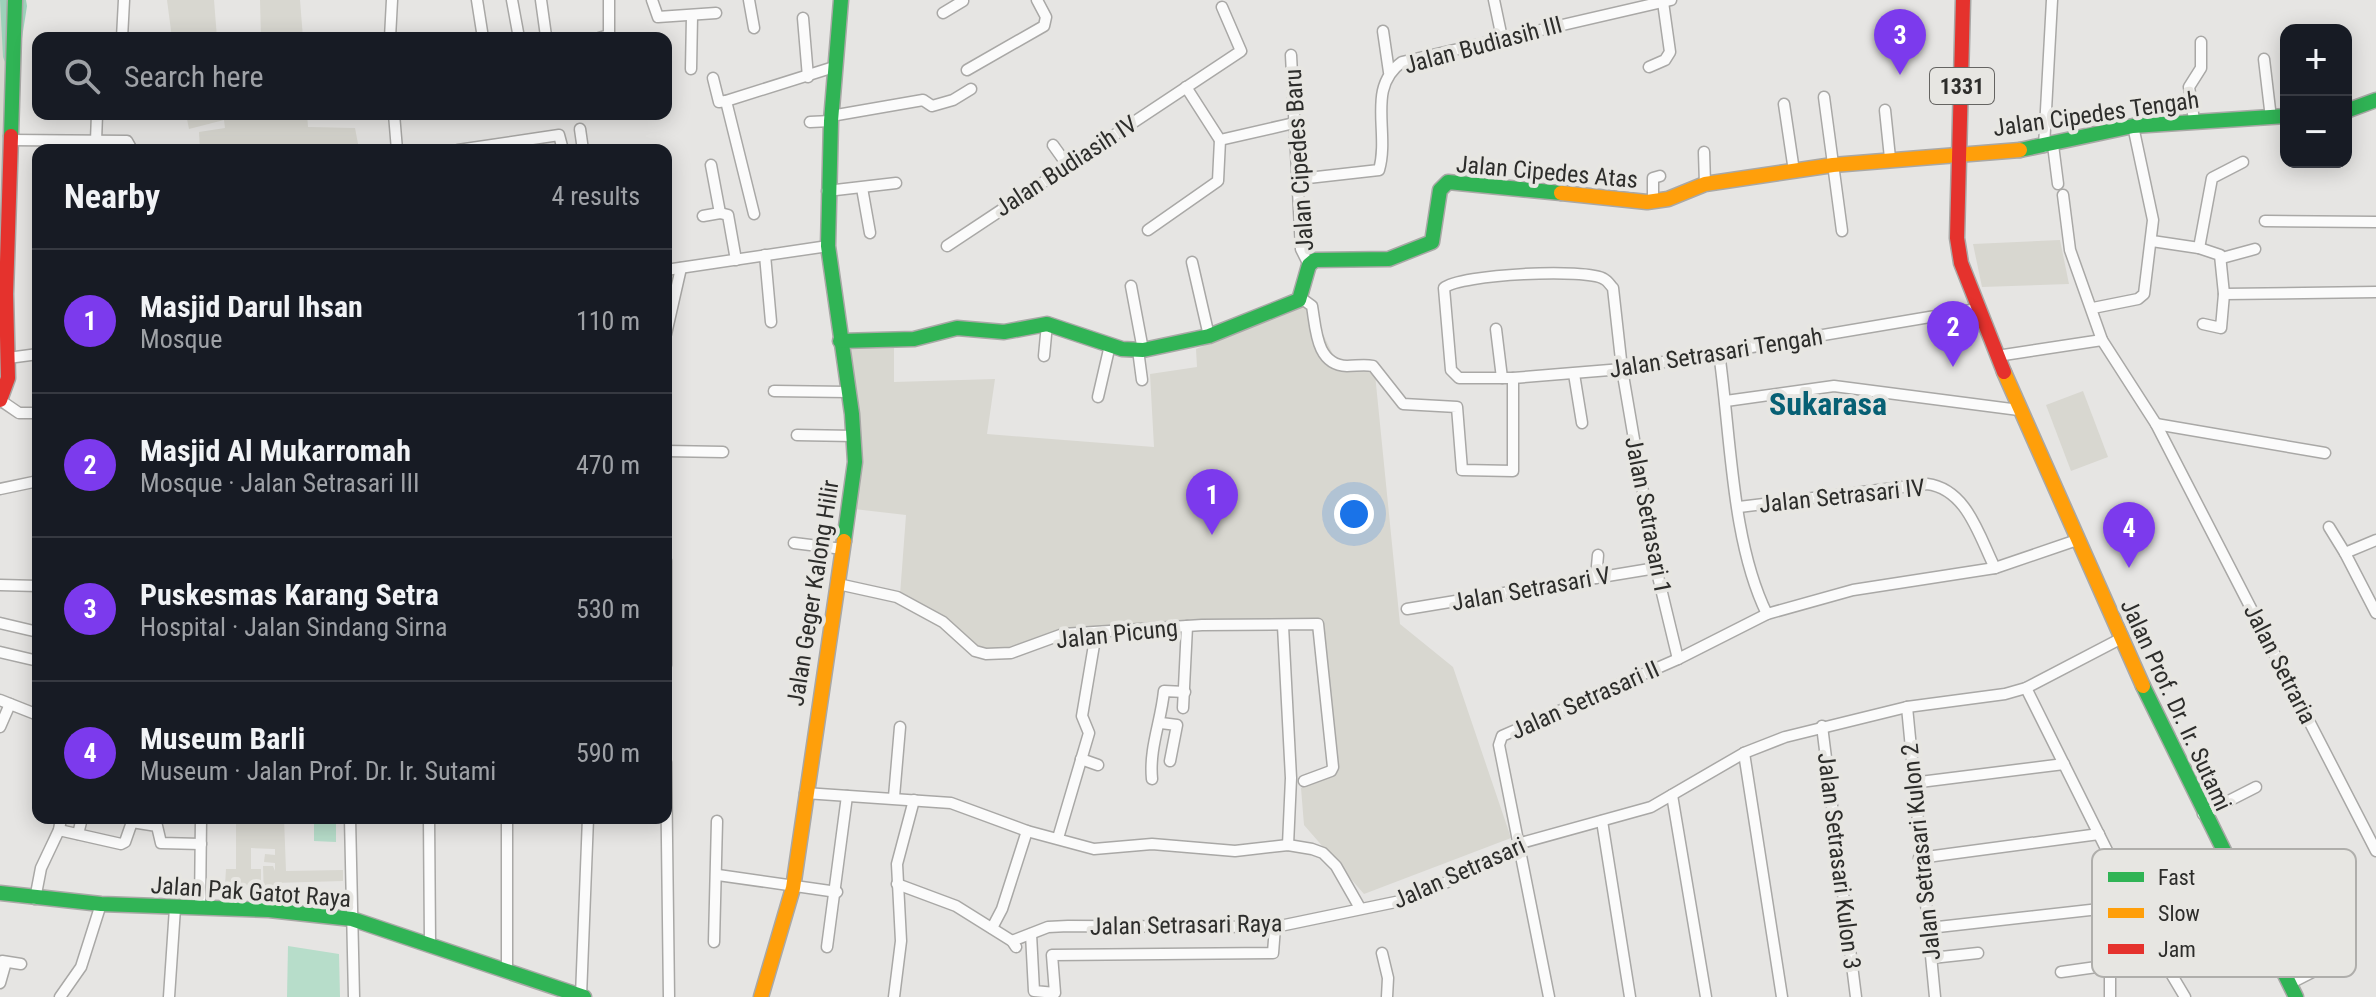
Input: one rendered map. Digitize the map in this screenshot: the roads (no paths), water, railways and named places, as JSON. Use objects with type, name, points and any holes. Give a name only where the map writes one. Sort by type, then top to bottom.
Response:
[{"type":"street","points":[[15,0],[5,307],[8,358],[7,384],[0,400],[19,413],[32,413]]},
{"type":"street","points":[[122,32],[124,0]]},
{"type":"street","points":[[390,32],[392,0]]},
{"type":"street","points":[[477,0],[482,32]]},
{"type":"street","points":[[512,0],[518,32]]},
{"type":"street","points":[[541,0],[545,32]]},
{"type":"street","points":[[609,0],[610,32]]},
{"type":"street","points":[[652,0],[658,17],[716,13]]},
{"type":"street","points":[[749,0],[754,28]]},
{"type":"street","name":"Jalan Geger Kalong Hilir","points":[[761,997],[793,888],[855,462],[828,246],[827,191],[841,0]]},
{"type":"street","points":[[943,13],[963,0],[966,13]]},
{"type":"street","points":[[967,70],[1039,30],[1047,21],[1037,0]]},
{"type":"street","points":[[1494,0],[1502,38]]},
{"type":"street","name":"1331","points":[[1960,152],[1963,0]]},
{"type":"street","name":"Jalan Setraria","points":[[2054,0],[2048,146],[2061,189],[2070,250],[2102,340],[2156,424],[2181,478],[2376,851]]},
{"type":"street","points":[[1649,67],[1665,60],[1670,52],[1667,1]]},
{"type":"street","name":"Jalan Budiasih III","points":[[1299,179],[1379,170],[1382,86],[1389,72],[1402,62],[1667,1]]},
{"type":"street","name":"Jalan Budiasih IV","points":[[947,246],[1241,51],[1222,7]]},
{"type":"street","points":[[691,69],[692,16]]},
{"type":"street","points":[[803,18],[808,77]]},
{"type":"street","name":"Jalan Budiasih III","points":[[1383,31],[1389,72]]},
{"type":"street","points":[[2194,120],[2189,84],[2201,68],[2201,42]]},
{"type":"street","name":"Jalan Cipedes Baru","points":[[1291,55],[1301,249],[1309,265]]},
{"type":"street","points":[[2264,59],[2278,117]]},
{"type":"street","points":[[713,78],[719,102],[834,67]]},
{"type":"street","points":[[1148,230],[1218,181],[1220,140],[1186,87]]},
{"type":"street","points":[[810,122],[923,100],[932,106],[953,100],[971,89]]},
{"type":"street","points":[[1824,97],[1842,231]]},
{"type":"street","points":[[2352,109],[2376,100]]},
{"type":"street","points":[[726,101],[754,214]]},
{"type":"street","points":[[1784,104],[1794,171]]},
{"type":"street","points":[[1885,110],[1890,158]]},
{"type":"street","name":"Jalan Cipedes Tengah","points":[[1960,152],[2048,146],[2133,126],[2278,117]]},
{"type":"street","points":[[96,141],[97,120]]},
{"type":"street","points":[[394,120],[396,144]]},
{"type":"street","points":[[1220,140],[1294,123]]},
{"type":"street","points":[[2093,308],[2142,298],[2152,241],[2150,197],[2133,126]]},
{"type":"street","points":[[580,129],[582,144]]},
{"type":"street","points":[[498,144],[559,135],[561,144]]},
{"type":"street","points":[[10,140],[127,141],[129,144]]},
{"type":"street","points":[[1053,145],[1068,166]]},
{"type":"street","points":[[1704,152],[1705,184]]},
{"type":"street","name":"Jalan Cipedes Atas","points":[[1309,265],[1327,257],[1389,259],[1432,242],[1440,190],[1448,182],[1653,201],[1705,184],[1833,165],[1960,152]]},
{"type":"street","name":"Jalan Prof. Dr. Ir. Sutami","points":[[1960,152],[1957,238],[1961,263],[1977,309],[2120,639],[2221,849]]},
{"type":"street","points":[[2199,248],[2212,178],[2243,162]]},
{"type":"street","points":[[711,165],[720,213]]},
{"type":"street","points":[[1653,201],[1653,178],[1660,176]]},
{"type":"street","points":[[827,191],[896,183]]},
{"type":"street","points":[[862,188],[870,233]]},
{"type":"street","points":[[703,216],[720,213],[728,217],[736,260]]},
{"type":"street","points":[[2265,221],[2376,222]]},
{"type":"street","points":[[2152,241],[2199,248],[2222,258],[2255,249]]},
{"type":"street","points":[[672,269],[828,246]]},
{"type":"street","points":[[765,255],[771,322]]},
{"type":"street","points":[[2203,324],[2221,328],[2224,294],[2222,258]]},
{"type":"street","points":[[1192,262],[1209,336]]},
{"type":"street","points":[[1301,298],[1309,265]]},
{"type":"street","points":[[672,308],[681,268]]},
{"type":"street","name":"Jalan Setrasari 1","points":[[1453,375],[1444,288],[1455,281],[1512,275],[1586,275],[1605,279],[1613,288],[1622,369],[1656,568],[1678,659]]},
{"type":"street","points":[[1131,286],[1142,380]]},
{"type":"street","points":[[2224,294],[2376,292]]},
{"type":"street","points":[[840,341],[914,339],[957,328],[1004,332],[1047,324],[1110,345],[1140,350],[1209,336],[1301,298]]},
{"type":"street","points":[[1301,298],[1312,306],[1318,341],[1325,357],[1342,365],[1373,366],[1403,404],[1457,407],[1462,470],[1513,471],[1508,378],[1496,329]]},
{"type":"street","name":"Jalan Setrasari Tengah","points":[[1453,375],[1459,378],[1508,378],[1622,369],[1977,309]]},
{"type":"street","points":[[1044,356],[1047,324]]},
{"type":"street","points":[[1997,356],[2102,340]]},
{"type":"street","points":[[1098,397],[1110,345]]},
{"type":"street","points":[[1719,353],[1739,507],[1755,589],[1767,614]]},
{"type":"street","points":[[8,358],[32,355]]},
{"type":"street","points":[[1574,374],[1582,423]]},
{"type":"street","points":[[1726,401],[1849,387],[2019,410]]},
{"type":"street","points":[[774,391],[848,392]]},
{"type":"street","points":[[2156,424],[2325,453]]},
{"type":"street","points":[[797,435],[854,436]]},
{"type":"street","points":[[672,451],[723,452]]},
{"type":"street","points":[[0,489],[32,482]]},
{"type":"street","name":"Jalan Setrasari IV","points":[[1739,507],[1927,484],[1942,486],[1957,497],[1972,520],[1995,568]]},
{"type":"street","points":[[2329,527],[2376,613]]},
{"type":"street","name":"Jalan Setrasari II","points":[[1521,843],[1499,745],[1502,736],[1678,659],[1767,614],[1853,590],[1995,568],[2077,540]]},
{"type":"street","points":[[2345,553],[2376,540]]},
{"type":"street","points":[[794,543],[843,549]]},
{"type":"street","points":[[1596,578],[1598,555]]},
{"type":"street","name":"Jalan Setrasari V","points":[[1407,609],[1656,568]]},
{"type":"street","name":"Jalan Picung","points":[[838,584],[897,597],[943,622],[978,653],[1011,653],[1059,635],[1187,626],[1317,623],[1321,626],[1333,767],[1331,771],[1304,781]]},
{"type":"street","points":[[0,585],[32,586]]},
{"type":"street","points":[[0,623],[32,631]]},
{"type":"street","points":[[1183,708],[1187,626]]},
{"type":"street","points":[[1283,626],[1291,778],[1288,845]]},
{"type":"street","points":[[1058,838],[1089,733],[1082,716],[1096,633]]},
{"type":"street","name":"Jalan Setrasari","points":[[805,793],[894,797],[956,804],[1027,831],[1094,849],[1152,844],[1235,851],[1288,845],[1323,853],[1336,866],[1360,908],[1410,899],[1512,852],[1521,843],[1651,807],[1744,753],[1822,726],[1907,707],[1981,699],[2026,688],[2120,639]]},
{"type":"street","points":[[0,652],[32,660]]},
{"type":"street","points":[[2026,688],[2107,849]]},
{"type":"street","points":[[1152,779],[1150,754],[1161,723],[1164,691],[1185,692]]},
{"type":"street","points":[[0,727],[5,702],[32,713]]},
{"type":"street","name":"Jalan Setrasari Kulon 2","points":[[1907,707],[1919,858],[1935,997]]},
{"type":"street","points":[[1161,723],[1177,725],[1170,761]]},
{"type":"street","name":"Jalan Setrasari Kulon 3","points":[[1822,726],[1856,997]]},
{"type":"street","points":[[894,797],[900,727]]},
{"type":"street","points":[[1744,753],[1782,997]]},
{"type":"street","points":[[1081,759],[1098,765]]},
{"type":"street","points":[[1912,783],[2064,764]]},
{"type":"street","points":[[2203,814],[2256,787]]},
{"type":"street","points":[[1672,795],[1706,997]]},
{"type":"street","points":[[827,947],[837,892],[847,796]]},
{"type":"street","points":[[894,997],[901,941],[897,864],[914,800]]},
{"type":"street","points":[[714,942],[717,821]]},
{"type":"street","points":[[1602,821],[1630,997]]},
{"type":"street","points":[[35,899],[41,868],[60,824],[78,834],[124,844],[131,824]]},
{"type":"street","points":[[78,834],[80,824]]},
{"type":"street","points":[[144,824],[157,826],[161,843],[201,844]]},
{"type":"street","points":[[200,909],[201,824]]},
{"type":"street","points":[[350,824],[354,997]]},
{"type":"street","points":[[429,824],[430,943]]},
{"type":"street","points":[[507,824],[507,969]]},
{"type":"street","points":[[582,996],[588,824]]},
{"type":"street","points":[[666,824],[669,997]]},
{"type":"street","points":[[992,928],[1002,909],[1027,831]]},
{"type":"street","points":[[1919,858],[2099,834]]},
{"type":"street","points":[[1521,843],[1549,997]]},
{"type":"street","points":[[718,875],[837,892]]},
{"type":"street","name":"Jalan Setrasari Raya","points":[[897,884],[956,906],[1014,944],[1048,927],[1275,927],[1360,908]]},
{"type":"street","name":"Jalan Pak Gatot Raya","points":[[0,893],[101,904],[269,910],[352,919],[582,996]]},
{"type":"street","points":[[60,997],[81,967],[101,904]]},
{"type":"street","points":[[169,997],[175,908]]},
{"type":"street","points":[[1929,928],[2092,910]]},
{"type":"street","points":[[1030,953],[1273,953],[1275,927]]},
{"type":"street","points":[[1031,934],[1034,991],[1038,993],[1056,991],[1052,955]]},
{"type":"street","points":[[1382,953],[1388,978],[1387,997]]},
{"type":"street","points":[[1932,958],[1978,953]]},
{"type":"street","points":[[0,983],[3,961],[21,964]]},
{"type":"street","points":[[2061,972],[2092,968]]},
{"type":"street","points":[[2173,977],[2185,997]]},
{"type":"street","points":[[2292,991],[2313,977]]},
{"type":"place","name":"Puskesmas Karang Setra","points":[[1900,75]]},
{"type":"place","name":"Masjid Al Mukarromah","points":[[1953,367]]},
{"type":"place","name":"Masjid Darul Ihsan","points":[[1212,535]]},
{"type":"place","name":"Museum Barli","points":[[2129,568]]},
{"type":"district","name":"Sukarasa","points":[[1828,404]]}]
